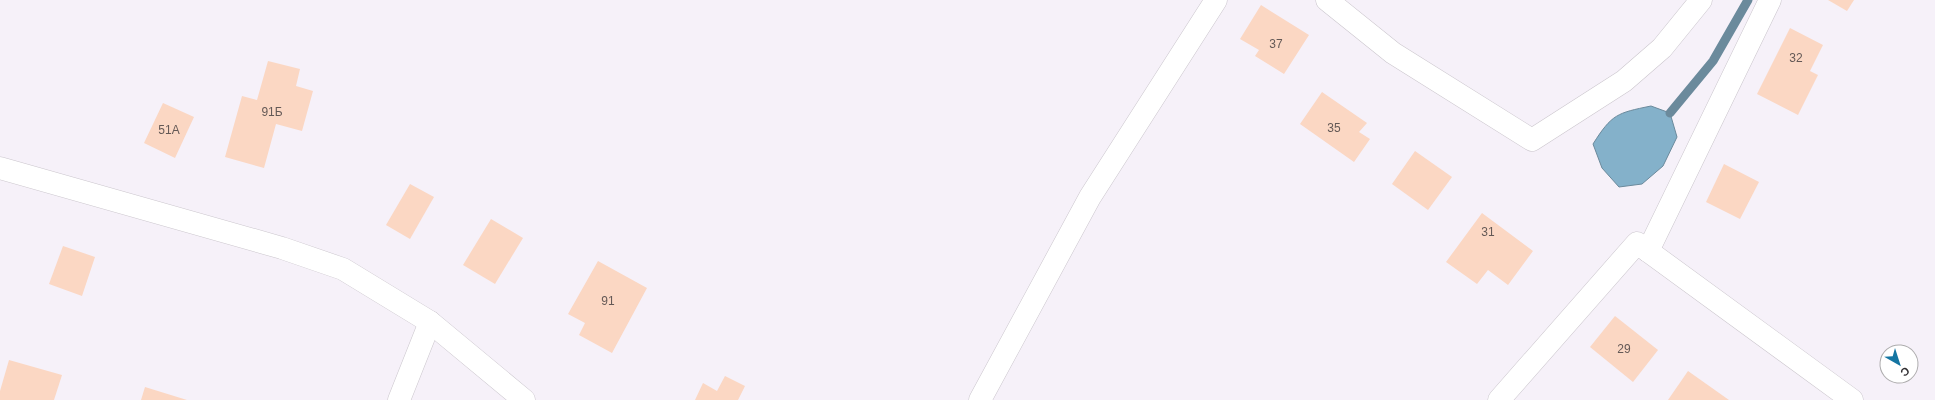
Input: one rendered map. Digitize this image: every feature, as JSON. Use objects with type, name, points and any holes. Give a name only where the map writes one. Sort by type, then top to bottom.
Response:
[{"type":"street","points":[[980,400],[1090,197],[1216,0]]},
{"type":"street","points":[[1326,0],[1393,53],[1532,140],[1624,81],[1662,48],[1701,0]]},
{"type":"street","points":[[1499,400],[1642,247],[1770,0]]},
{"type":"street","points":[[0,168],[282,248],[343,269],[430,322],[524,400]]},
{"type":"street","points":[[1642,247],[1852,400]]},
{"type":"street","points":[[399,400],[430,322]]},
{"type":"water","points":[[1651,106],[1670,113],[1677,137],[1663,166],[1642,184],[1619,187],[1602,168],[1593,144],[1605,126],[1616,116]]},
{"type":"building","points":[[1828,0],[1854,0],[1847,11]]},
{"type":"building","points":[[1261,5],[1309,35],[1284,74],[1255,56],[1259,50],[1240,39]]},
{"type":"building","points":[[1790,28],[1823,45],[1810,71],[1818,75],[1798,115],[1757,94]]},
{"type":"building","points":[[268,61],[300,69],[296,86],[313,91],[302,131],[276,124],[264,168],[225,157],[242,96],[257,100]]},
{"type":"building","points":[[1322,92],[1367,123],[1359,132],[1370,139],[1354,162],[1300,124]]},
{"type":"building","points":[[163,103],[194,117],[175,158],[144,143]]},
{"type":"building","points":[[1415,151],[1452,177],[1428,210],[1392,184]]},
{"type":"building","points":[[1724,164],[1759,182],[1740,219],[1706,202]]},
{"type":"building","points":[[410,184],[434,197],[410,239],[386,225]]},
{"type":"building","points":[[1482,213],[1533,251],[1508,285],[1488,270],[1477,284],[1446,262]]},
{"type":"building","points":[[491,219],[523,238],[495,284],[463,265]]},
{"type":"building","points":[[63,246],[95,257],[82,296],[49,284]]},
{"type":"building","points":[[598,261],[647,288],[612,353],[579,335],[585,323],[568,314]]},
{"type":"building","points":[[1615,316],[1658,350],[1633,382],[1590,347]]},
{"type":"building","points":[[9,360],[62,375],[54,400],[0,400],[0,391]]},
{"type":"building","points":[[1688,371],[1729,400],[1668,400]]},
{"type":"building","points":[[725,376],[745,386],[738,400],[695,400],[703,383],[717,391]]},
{"type":"building","points":[[145,387],[187,400],[141,400]]},
{"type":"waterway","points":[[1670,113],[1713,61],[1748,0]]}]
